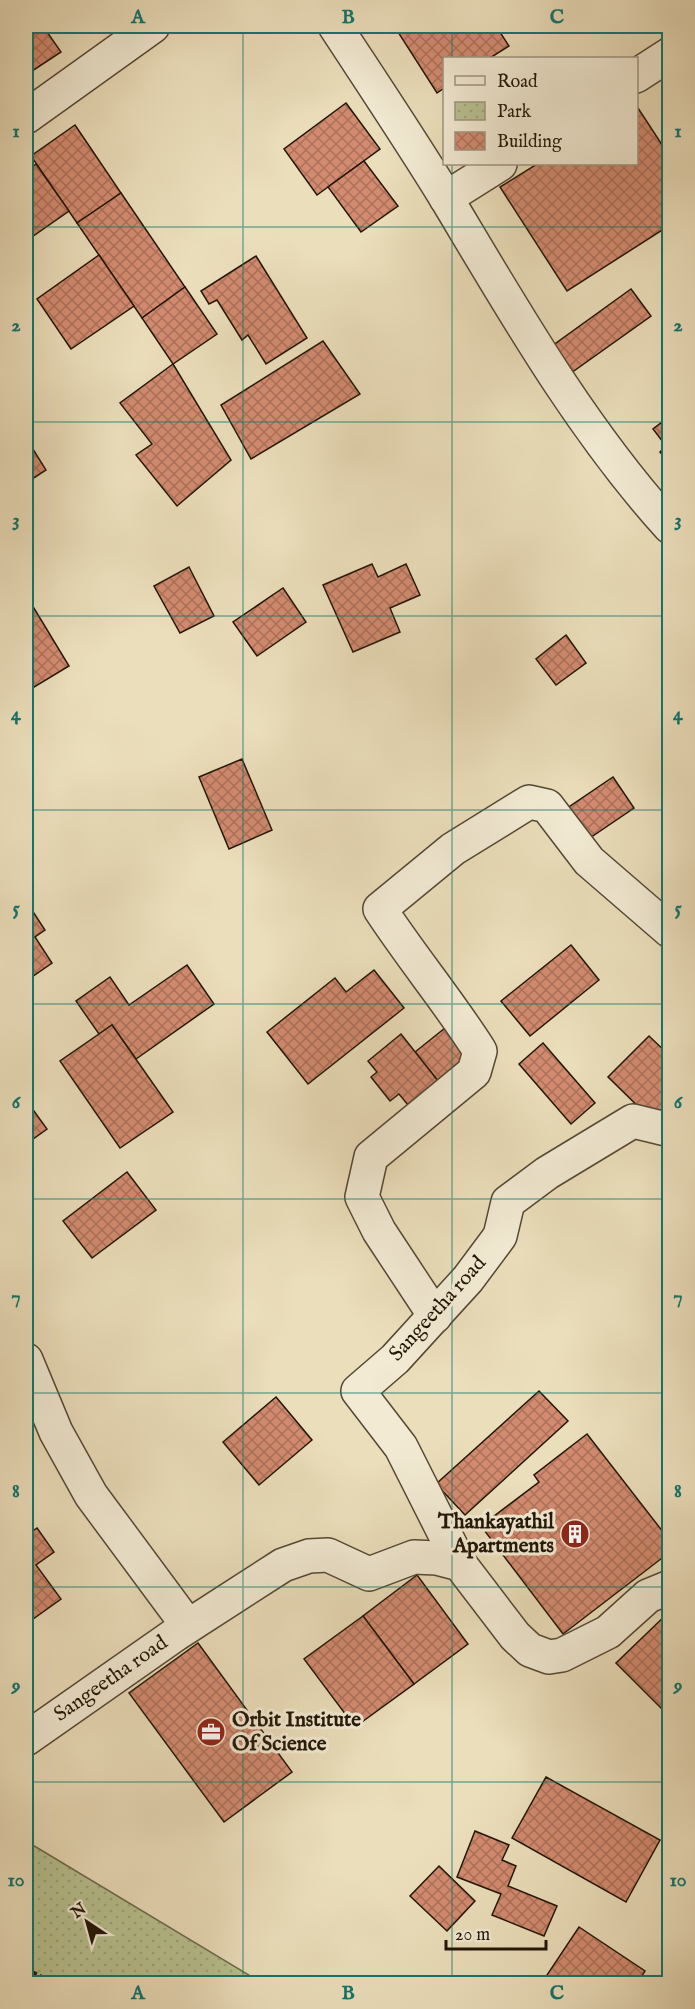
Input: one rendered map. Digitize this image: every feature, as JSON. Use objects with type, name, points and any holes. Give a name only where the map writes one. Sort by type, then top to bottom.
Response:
[{"type":"street","points":[[26,117],[153,26]]},
{"type":"street","points":[[335,26],[447,198],[528,336],[607,447],[669,527]]},
{"type":"street","points":[[638,74],[669,54]]},
{"type":"street","points":[[447,198],[498,165]]},
{"type":"street","points":[[435,1316],[379,1231],[362,1197],[371,1157],[474,1072],[480,1051],[452,1006],[408,952],[380,909],[453,849],[529,802],[548,806],[589,861],[669,931]]},
{"type":"street","name":"Sangeetha road","points":[[669,1130],[633,1121],[547,1173],[508,1202],[500,1236],[468,1279],[395,1359],[358,1391],[401,1447],[460,1564],[515,1636],[530,1650],[549,1657],[562,1656],[608,1632],[648,1596],[669,1587]]},
{"type":"street","points":[[26,1360],[56,1432],[91,1495],[188,1626]]},
{"type":"street","name":"Sangeetha road","points":[[26,1739],[188,1626],[283,1566],[309,1556],[328,1554],[369,1574],[414,1557],[437,1558],[460,1564]]},
{"type":"path","points":[[26,1969],[56,1983]]},
{"type":"green space","points":[[26,1841],[262,1983],[26,1983]]},
{"type":"building","points":[[26,26],[43,26],[61,52],[26,75]]},
{"type":"building","points":[[407,26],[496,26],[509,46],[492,57],[443,57],[443,89],[437,93],[398,32]]},
{"type":"building","points":[[346,103],[380,149],[317,195],[284,149]]},
{"type":"building","points":[[638,108],[670,157],[670,225],[567,291],[500,187],[535,165],[638,165]]},
{"type":"building","points":[[75,125],[121,193],[77,223],[31,156]]},
{"type":"building","points":[[364,161],[398,206],[361,232],[328,187]]},
{"type":"building","points":[[36,164],[69,211],[26,241],[26,172]]},
{"type":"building","points":[[121,193],[185,287],[142,318],[77,223]]},
{"type":"building","points":[[99,255],[134,306],[71,349],[37,299]]},
{"type":"building","points":[[256,256],[307,338],[266,364],[248,335],[242,340],[217,300],[209,304],[201,291]]},
{"type":"building","points":[[185,287],[217,334],[173,364],[142,318]]},
{"type":"building","points":[[631,289],[651,316],[571,373],[552,346]]},
{"type":"building","points":[[323,341],[360,394],[251,459],[221,405]]},
{"type":"building","points":[[173,364],[231,460],[177,506],[136,455],[152,444],[120,403]]},
{"type":"building","points":[[670,416],[670,464],[660,452],[666,446],[653,429]]},
{"type":"building","points":[[26,438],[46,470],[26,483]]},
{"type":"building","points":[[372,564],[378,577],[406,564],[420,595],[390,608],[400,632],[353,652],[323,585]]},
{"type":"building","points":[[189,567],[214,616],[180,633],[154,586]]},
{"type":"building","points":[[283,588],[306,622],[257,656],[233,622]]},
{"type":"building","points":[[26,595],[69,666],[26,692]]},
{"type":"building","points":[[566,635],[586,663],[556,685],[536,659]]},
{"type":"building","points":[[242,759],[272,830],[229,849],[199,777]]},
{"type":"building","points":[[613,777],[634,808],[581,844],[560,813]]},
{"type":"building","points":[[26,901],[45,930],[35,937],[52,963],[26,981]]},
{"type":"building","points":[[571,945],[599,980],[530,1036],[501,1001]]},
{"type":"building","points":[[187,965],[214,1004],[136,1059],[112,1025],[99,1034],[76,1001],[110,977],[129,1005]]},
{"type":"building","points":[[374,970],[404,1008],[308,1084],[267,1032],[335,978],[346,992]]},
{"type":"building","points":[[112,1025],[173,1112],[120,1148],[60,1061]]},
{"type":"building","points":[[445,1028],[469,1057],[438,1081],[415,1052]]},
{"type":"building","points":[[401,1034],[438,1081],[408,1105],[399,1094],[390,1101],[371,1077],[377,1072],[368,1061]]},
{"type":"building","points":[[649,1036],[670,1056],[670,1111],[656,1124],[608,1077]]},
{"type":"building","points":[[543,1043],[595,1103],[571,1124],[519,1064]]},
{"type":"building","points":[[26,1100],[47,1129],[26,1144]]},
{"type":"building","points":[[127,1172],[156,1210],[92,1258],[63,1221]]},
{"type":"building","points":[[539,1391],[568,1421],[465,1515],[436,1484]]},
{"type":"building","points":[[276,1397],[312,1440],[259,1485],[223,1442]]},
{"type":"building","name":"Thankayathil Apartments","points":[[587,1434],[670,1541],[670,1552],[563,1634],[481,1526],[539,1482],[534,1475]]},
{"type":"building","points":[[37,1528],[54,1552],[36,1565],[61,1599],[26,1624],[26,1536]]},
{"type":"building","points":[[417,1575],[468,1644],[414,1684],[363,1616]]},
{"type":"building","points":[[670,1611],[670,1717],[616,1663]]},
{"type":"building","points":[[363,1616],[414,1684],[355,1727],[304,1659]]},
{"type":"building","name":"Orbit Institute Of Science","points":[[198,1643],[292,1772],[224,1822],[129,1693]]},
{"type":"building","points":[[546,1777],[660,1840],[626,1902],[512,1838]]},
{"type":"building","points":[[475,1831],[509,1845],[502,1860],[516,1866],[508,1886],[557,1906],[544,1936],[492,1915],[501,1894],[457,1877]]},
{"type":"building","points":[[439,1866],[475,1901],[447,1931],[410,1896]]},
{"type":"building","points":[[579,1927],[645,1971],[637,1984],[553,1984],[545,1978]]},
{"type":"place","name":"Thankayathil Apartments","points":[[575,1534]]},
{"type":"place","name":"Orbit Institute Of Science","points":[[211,1732]]}]
